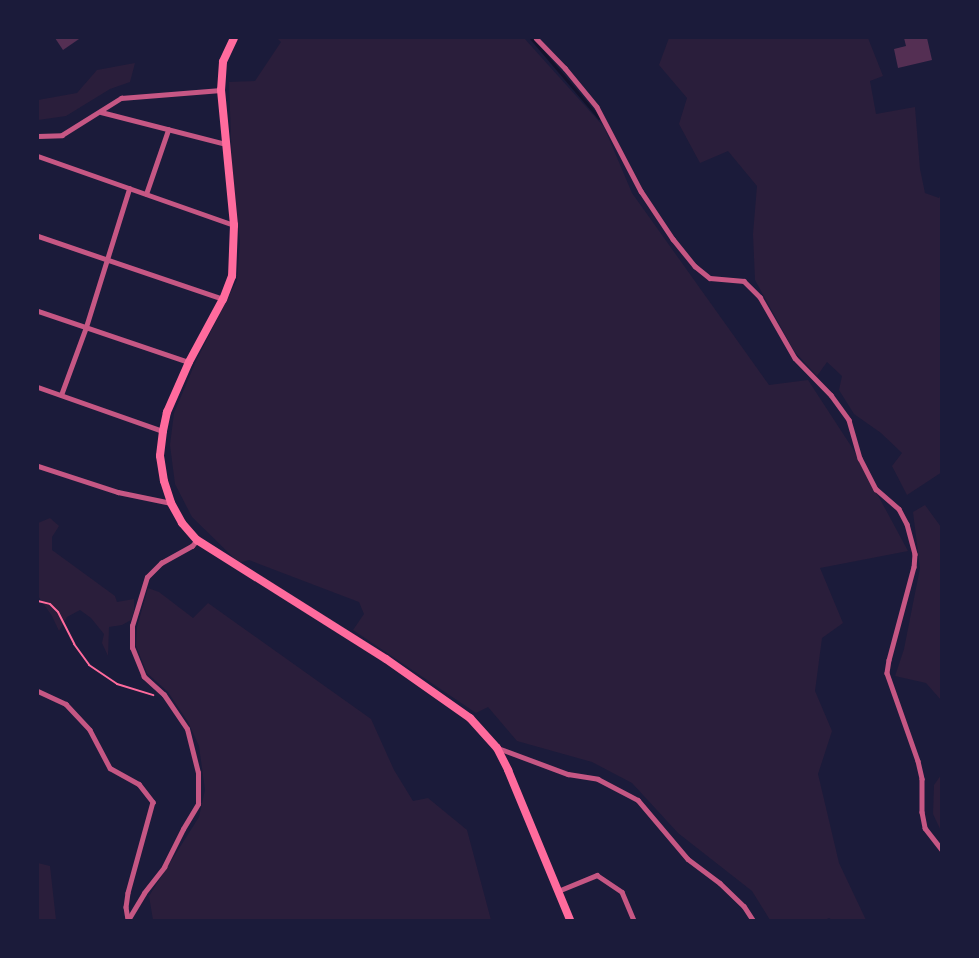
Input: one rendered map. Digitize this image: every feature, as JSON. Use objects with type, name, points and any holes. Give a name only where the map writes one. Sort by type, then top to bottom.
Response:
[{"type":"main road","points":[[234,38],[223,62],[221,90],[234,225],[232,276],[223,299],[189,362],[167,412],[162,431],[160,456],[164,481],[172,503],[182,523],[197,540],[386,659],[454,704],[470,718],[497,748],[508,770],[570,920]]},
{"type":"street","points":[[536,38],[565,68],[597,107],[641,191],[673,239],[695,266],[710,278],[744,280],[760,296],[794,358],[831,395],[848,420],[860,458],[876,489],[899,509],[907,524],[915,554],[914,567],[887,673],[918,761],[922,779],[922,812],[925,828],[942,850]]},
{"type":"street","points":[[38,136],[62,135],[121,98],[221,90]]},
{"type":"street","points":[[101,112],[226,144]]},
{"type":"street","points":[[146,194],[168,130]]},
{"type":"street","points":[[38,156],[234,225]]},
{"type":"street","points":[[61,395],[86,327],[129,189]]},
{"type":"street","points":[[38,236],[223,299]]},
{"type":"street","points":[[38,311],[189,362]]},
{"type":"street","points":[[38,387],[162,431]]},
{"type":"street","points":[[38,466],[118,492],[172,503]]},
{"type":"street","points":[[128,920],[144,892],[164,867],[198,804],[198,773],[194,749],[187,729],[166,698],[144,677],[132,648],[132,626],[147,577],[161,563],[192,546],[197,540]]},
{"type":"street","points":[[38,691],[66,704],[90,730],[110,768],[139,784],[153,802],[128,893],[126,907],[128,920]]},
{"type":"street","points":[[497,748],[568,774],[598,779],[638,800],[688,859],[720,883],[744,906],[753,920]]},
{"type":"street","points":[[558,892],[597,874],[622,892],[634,920]]},
{"type":"path","points":[[38,602],[50,604],[58,612],[74,644],[89,665],[117,684],[166,698]]},
{"type":"shaded area","points":[[277,38],[524,38],[604,127],[632,193],[769,385],[808,380],[853,449],[908,551],[820,568],[843,623],[822,638],[815,691],[832,731],[818,774],[839,863],[866,920],[832,920],[829,918],[825,920],[770,920],[752,891],[678,833],[632,783],[592,762],[517,741],[488,707],[476,713],[353,630],[364,614],[359,602],[249,560],[239,563],[192,517],[175,484],[170,445],[174,413],[196,361],[237,280],[240,242],[232,167],[229,82],[255,81],[281,42]]},
{"type":"shaded area","points":[[669,38],[868,38],[883,76],[870,81],[876,114],[915,107],[920,169],[925,193],[939,198],[941,194],[942,472],[907,495],[892,466],[902,453],[881,433],[854,414],[839,390],[842,376],[827,362],[817,376],[794,351],[755,280],[753,234],[757,186],[728,151],[700,163],[679,124],[687,98],[659,65]]},
{"type":"shaded area","points":[[135,63],[130,82],[110,89],[66,116],[38,120],[38,100],[77,93],[97,70]]},
{"type":"shaded area","points":[[925,505],[941,527],[941,700],[926,683],[895,676],[904,649],[920,568],[913,512]]},
{"type":"shaded area","points":[[50,518],[59,526],[52,537],[52,550],[115,596],[117,602],[134,599],[134,611],[131,620],[122,625],[109,627],[108,656],[102,643],[104,634],[91,618],[80,610],[67,617],[59,631],[52,616],[38,596],[38,523]]},
{"type":"shaded area","points":[[148,588],[159,592],[193,618],[208,603],[371,719],[394,770],[413,801],[428,798],[467,830],[491,920],[153,920],[149,896],[199,817],[205,790],[199,746],[188,722],[168,692],[147,673],[136,646],[137,627]]},
{"type":"shaded area","points":[[941,775],[941,831],[933,814],[934,785]]},
{"type":"shaded area","points":[[38,863],[50,866],[56,920],[38,920]]},
{"type":"building","points":[[55,38],[78,38],[79,39],[63,50]]},
{"type":"building","points":[[904,38],[927,38],[932,60],[898,68],[894,49],[906,46]]},
{"type":"waterway","points":[[531,38],[599,118]]}]
